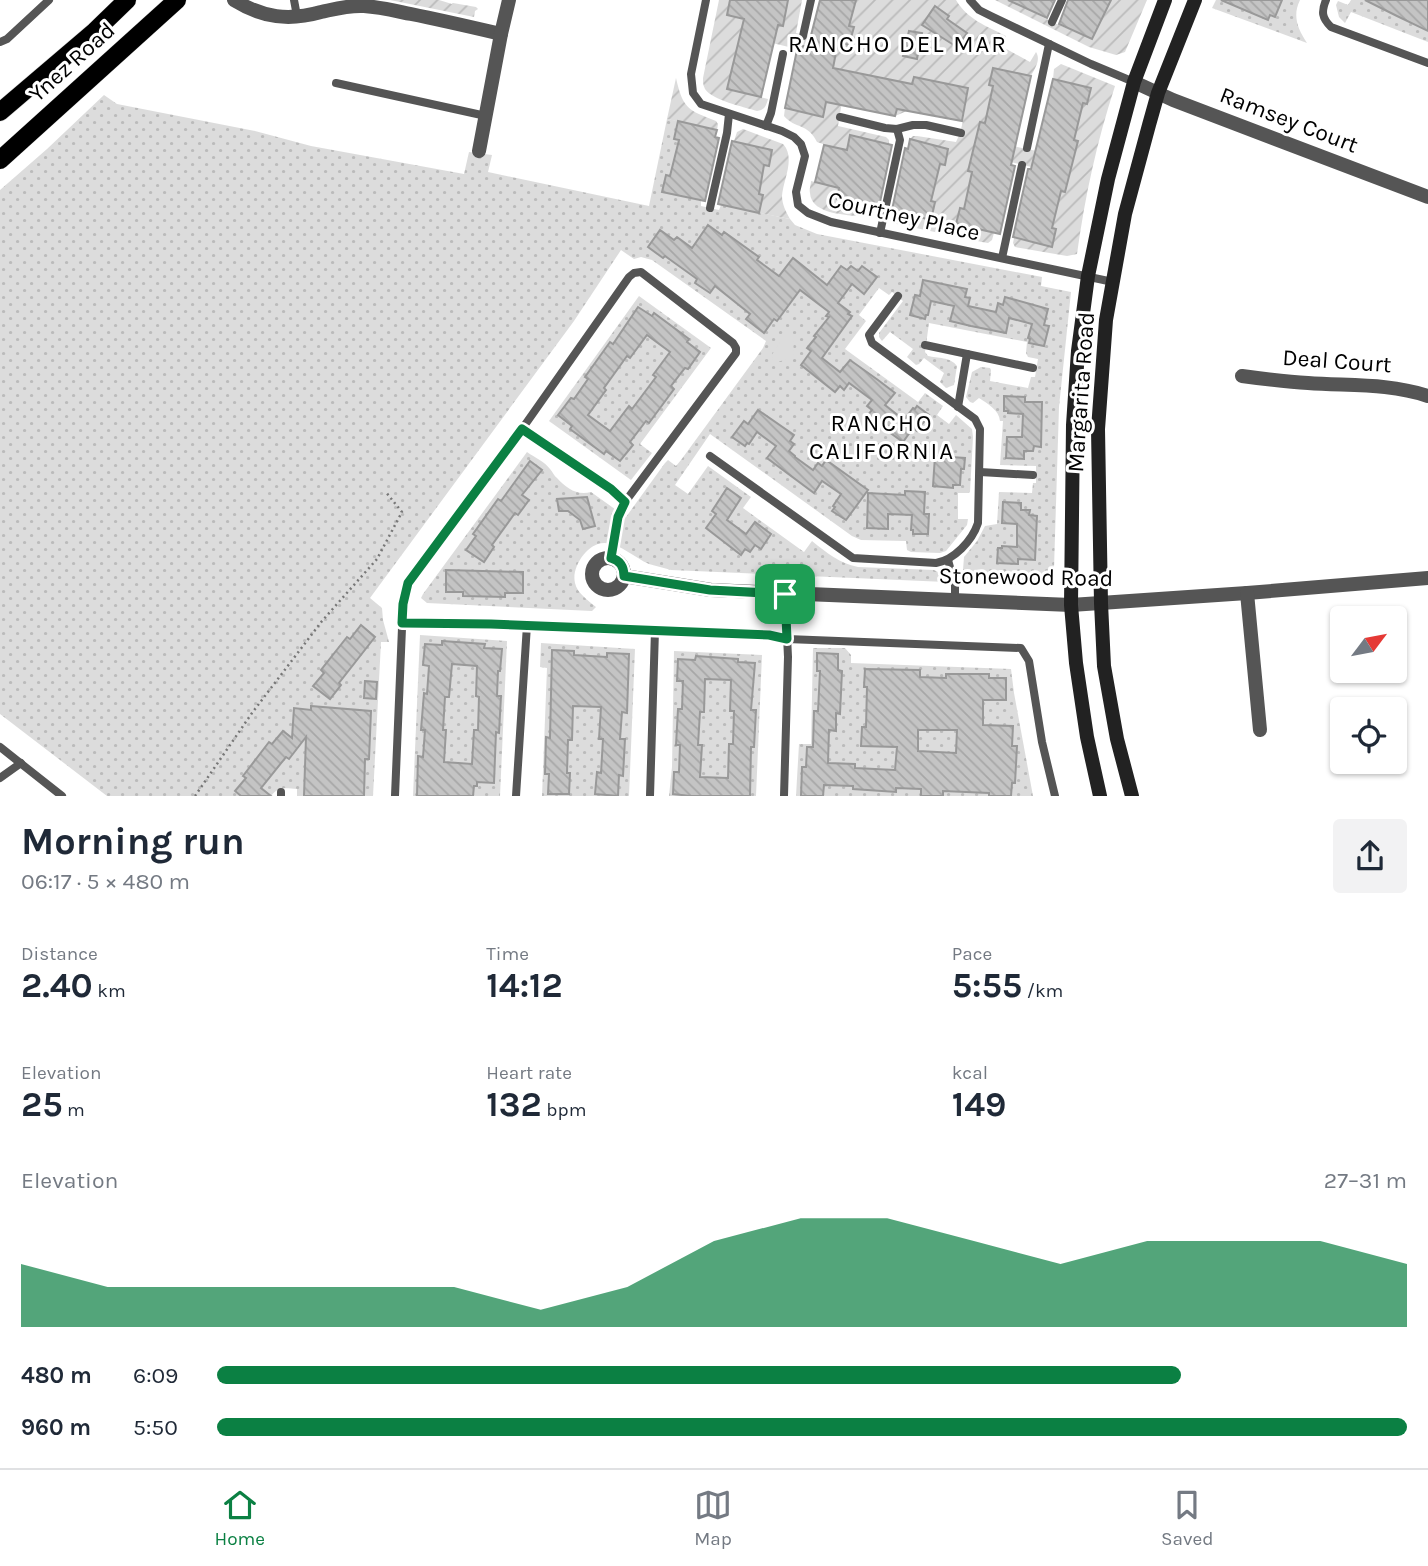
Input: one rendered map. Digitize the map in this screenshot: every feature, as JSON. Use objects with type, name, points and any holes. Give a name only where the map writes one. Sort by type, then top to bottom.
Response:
[{"type":"main road","name":"Ynez Road","points":[[0,112],[127,0]]},
{"type":"main road","name":"Ynez Road","points":[[0,160],[177,0]]},
{"type":"main road","name":"Margarita Road","points":[[1100,796],[1087,737],[1071,605],[1073,425],[1078,351],[1088,276],[1108,179],[1135,82],[1166,0]]},
{"type":"main road","name":"Margarita Road","points":[[1132,796],[1117,739],[1104,666],[1098,429],[1106,320],[1125,214],[1158,93],[1195,0]]},
{"type":"street","points":[[234,0],[265,15],[281,17],[313,15],[359,3],[500,34]]},
{"type":"street","points":[[479,151],[500,34],[509,0]]},
{"type":"street","name":"Ramsey Court","points":[[1135,82],[1428,197]]},
{"type":"street","name":"Deal Court","points":[[1242,376],[1308,383],[1358,384],[1409,390],[1428,396]]},
{"type":"street","points":[[611,558],[622,565],[624,576],[619,586],[608,591],[594,583],[592,573],[595,563],[611,558]]},
{"type":"street","name":"Stonewood Road","points":[[624,576],[710,590],[1071,605],[1428,578]]},
{"type":"street","points":[[1247,593],[1260,730]]},
{"type":"lane","points":[[0,42],[7,39],[49,0]]},
{"type":"lane","points":[[294,0],[297,16]]},
{"type":"lane","name":"Courtney Place","points":[[706,0],[691,74],[693,93],[701,104],[794,137],[801,144],[805,156],[796,192],[798,205],[808,213],[831,222],[1113,282]]},
{"type":"lane","points":[[803,36],[811,0]]},
{"type":"lane","points":[[970,0],[991,16],[1135,82]]},
{"type":"lane","points":[[1052,22],[1062,0]]},
{"type":"lane","points":[[1326,0],[1322,8],[1323,19],[1331,27],[1428,63]]},
{"type":"lane","points":[[1027,148],[1049,44]]},
{"type":"lane","points":[[766,126],[783,54]]},
{"type":"lane","points":[[336,83],[485,116]]},
{"type":"lane","points":[[710,208],[729,114]]},
{"type":"lane","points":[[840,117],[885,128],[926,125],[961,133]]},
{"type":"lane","points":[[880,233],[900,140],[897,129]]},
{"type":"lane","points":[[1002,258],[1022,165]]},
{"type":"lane","points":[[395,796],[403,604],[408,583],[522,429],[629,277],[641,272],[733,343],[736,353],[625,502],[618,517],[611,558]]},
{"type":"lane","points":[[710,456],[853,558],[936,563],[948,560],[976,528],[979,512],[980,429],[975,419],[872,343],[869,335],[898,296]]},
{"type":"lane","points":[[925,345],[1033,368]]},
{"type":"lane","points":[[958,407],[967,354]]},
{"type":"lane","points":[[522,429],[611,489],[625,502]]},
{"type":"lane","points":[[980,472],[1033,475]]},
{"type":"lane","points":[[948,560],[955,585],[955,600]]},
{"type":"lane","points":[[784,796],[788,668],[785,594]]},
{"type":"lane","points":[[402,623],[655,630],[769,635],[787,639],[1021,648],[1029,661],[1042,742],[1055,796]]},
{"type":"lane","points":[[516,796],[527,625]]},
{"type":"lane","points":[[650,796],[655,630]]},
{"type":"lane","points":[[0,747],[62,796]]},
{"type":"lane","points":[[0,778],[21,763]]},
{"type":"path","points":[[195,796],[252,713],[322,621],[377,559],[402,512],[385,491]]},
{"type":"shaded area","points":[[390,0],[439,0],[478,9],[474,17]]},
{"type":"shaded area","points":[[719,0],[730,0],[728,15],[782,26],[788,0],[802,0],[796,33],[849,45],[853,27],[849,26],[856,0],[956,0],[971,17],[1006,36],[1001,46],[1030,62],[1036,52],[1038,58],[1031,76],[993,68],[989,85],[993,86],[985,123],[977,138],[1001,144],[1074,159],[1078,141],[1074,140],[1083,103],[1087,104],[1091,89],[1053,79],[1054,69],[1061,64],[1115,86],[1092,169],[1077,254],[1067,256],[1015,247],[1013,243],[1014,238],[1052,246],[1056,229],[1052,228],[1061,191],[1065,192],[1069,176],[973,153],[964,209],[959,208],[956,224],[994,233],[992,240],[988,243],[982,242],[897,224],[893,220],[893,210],[931,219],[935,202],[931,201],[940,164],[945,165],[948,149],[910,139],[917,136],[956,142],[965,109],[968,88],[914,77],[907,111],[895,116],[902,82],[847,71],[838,126],[886,137],[889,144],[840,183],[837,198],[875,207],[873,215],[869,217],[833,213],[817,206],[810,193],[811,181],[827,185],[835,148],[817,142],[810,132],[784,116],[785,108],[823,116],[827,99],[798,45],[797,49],[740,35],[727,89],[768,99],[765,106],[757,111],[729,103],[709,93],[704,87],[703,78]]},
{"type":"shaded area","points":[[995,0],[1011,0],[1092,39],[1111,0],[1147,0],[1125,52],[1116,55],[1089,47]]},
{"type":"shaded area","points":[[1216,0],[1300,0],[1296,12],[1297,22],[1307,43],[1212,8]]},
{"type":"shaded area","points":[[1351,0],[1428,0],[1428,42],[1351,12],[1345,23],[1339,17],[1336,5],[1338,1],[1348,5]]},
{"type":"shaded area","points":[[676,78],[684,102],[693,111],[716,121],[717,130],[667,119]]},
{"type":"shaded area","points":[[104,95],[117,104],[255,131],[311,146],[464,174],[469,152],[492,155],[488,172],[649,206],[667,119],[678,121],[675,138],[679,140],[663,192],[701,201],[701,206],[719,210],[721,205],[790,219],[795,225],[817,234],[1042,277],[1041,286],[1071,292],[1059,407],[1054,569],[1039,585],[962,583],[964,557],[985,526],[997,524],[999,492],[1032,493],[1033,483],[1036,483],[1036,466],[1000,465],[1003,421],[979,398],[973,403],[966,397],[972,372],[981,367],[990,368],[990,381],[1028,388],[1031,377],[1035,377],[1038,359],[1028,357],[1027,342],[929,323],[925,352],[928,356],[948,359],[957,366],[954,385],[946,388],[940,382],[944,373],[924,358],[916,365],[907,357],[913,349],[890,332],[882,341],[879,337],[879,333],[903,301],[892,292],[889,295],[879,288],[859,315],[866,321],[845,349],[918,402],[925,393],[943,406],[937,415],[949,424],[956,415],[972,429],[970,492],[958,493],[958,519],[968,519],[967,525],[946,551],[911,552],[907,550],[906,541],[861,540],[852,536],[710,434],[675,485],[688,494],[708,466],[751,497],[743,508],[804,552],[812,541],[851,565],[934,570],[944,575],[946,582],[671,570],[649,564],[605,543],[587,551],[578,563],[574,577],[578,590],[596,607],[592,611],[427,603],[421,598],[423,594],[527,452],[545,464],[568,488],[581,493],[591,492],[626,517],[665,463],[668,460],[676,466],[681,460],[763,348],[766,341],[652,260],[641,257],[634,259],[621,250],[574,321],[370,598],[382,608],[389,642],[381,642],[373,796],[297,796],[297,789],[286,788],[279,789],[271,796],[107,796],[0,714],[0,190]]},
{"type":"shaded area","points":[[743,129],[783,144],[787,150],[789,162],[782,196],[790,219],[759,213],[763,195],[759,194],[764,165],[769,166],[772,150],[734,141],[737,132]]},
{"type":"shaded area","points":[[639,296],[711,348],[640,444],[652,453],[631,480],[549,421]]},
{"type":"shaded area","points":[[786,333],[793,338],[794,355],[785,360],[774,361],[771,356]]},
{"type":"shaded area","points":[[420,635],[507,641],[500,796],[413,796]]},
{"type":"shaded area","points":[[541,643],[635,649],[629,796],[542,796],[547,668],[540,667]]},
{"type":"shaded area","points":[[813,648],[845,648],[851,655],[851,663],[1011,669],[1033,796],[796,796],[799,744],[811,744]]},
{"type":"shaded area","points":[[674,651],[762,655],[756,796],[669,796]]},
{"type":"building","points":[[730,0],[788,0],[783,26],[778,25],[761,97],[727,89],[744,19],[727,15]]},
{"type":"building","points":[[820,0],[856,0],[849,26],[854,27],[849,45],[838,42],[833,68],[912,84],[914,77],[968,88],[962,121],[897,109],[895,116],[826,102],[823,117],[785,108],[798,45],[808,47]]},
{"type":"building","points":[[1008,0],[1055,0],[1047,18]]},
{"type":"building","points":[[1068,0],[1111,0],[1092,39],[1059,24]]},
{"type":"building","points":[[1221,0],[1282,0],[1275,17],[1270,15],[1268,20]]},
{"type":"building","points":[[1365,0],[1428,0],[1428,31],[1397,16]]},
{"type":"building","points":[[935,6],[949,16],[947,19],[967,33],[957,47],[922,25]]},
{"type":"building","points":[[909,31],[922,33],[917,59],[903,56]]},
{"type":"building","points":[[993,68],[1031,76],[1011,165],[1015,166],[1000,234],[956,224],[960,208],[964,209],[972,172],[968,171],[980,122],[985,123],[993,86],[989,85]]},
{"type":"building","points":[[1053,79],[1091,88],[1087,104],[1083,103],[1074,140],[1078,141],[1065,192],[1061,191],[1052,228],[1056,229],[1052,247],[1013,237],[1028,169],[1031,169]]},
{"type":"building","points":[[678,121],[717,130],[715,137],[719,138],[705,201],[662,192],[666,175],[670,176],[679,140],[674,139]]},
{"type":"building","points":[[850,135],[892,145],[879,207],[837,199],[839,188],[815,182],[824,145],[847,150]]},
{"type":"building","points":[[910,139],[948,149],[945,165],[940,164],[931,201],[935,202],[931,220],[892,210],[905,148],[908,149]]},
{"type":"building","points":[[732,141],[772,150],[769,166],[764,165],[759,194],[763,195],[759,213],[718,204]]},
{"type":"building","points":[[708,225],[722,235],[724,232],[759,257],[757,260],[779,276],[793,258],[827,285],[841,266],[847,270],[851,266],[858,271],[862,266],[877,277],[864,294],[852,284],[838,303],[852,316],[822,358],[840,372],[850,360],[878,380],[895,393],[885,405],[904,420],[917,406],[929,415],[917,431],[913,428],[903,442],[867,416],[872,410],[867,406],[872,400],[849,383],[844,390],[840,386],[835,392],[801,365],[811,351],[807,348],[829,317],[826,316],[829,312],[800,290],[777,321],[774,319],[764,333],[746,319],[750,314],[715,286],[710,293],[695,283],[697,279],[648,247],[660,230],[674,240],[677,237],[692,248]]},
{"type":"building","points":[[923,280],[967,289],[965,297],[970,298],[968,306],[996,312],[998,303],[1003,305],[1005,297],[1048,309],[1044,325],[1049,326],[1044,346],[1029,343],[1032,324],[1009,318],[1006,333],[950,321],[954,306],[931,301],[925,319],[910,315],[915,295],[920,296]]},
{"type":"building","points":[[638,307],[652,316],[654,313],[689,339],[687,342],[700,352],[671,386],[674,389],[649,423],[646,421],[630,442],[633,445],[620,461],[606,451],[604,454],[570,429],[572,426],[558,415],[571,398],[574,399],[588,379],[585,377],[610,342],[613,344]],"holes":[[[647,335],[670,352],[653,375],[656,377],[632,409],[629,406],[610,431],[588,415],[627,356],[630,358]]]},
{"type":"building","points":[[1004,396],[1025,397],[1025,402],[1042,402],[1041,447],[1034,446],[1033,451],[1024,451],[1024,459],[1006,458],[1007,437],[1022,437],[1023,414],[1004,411]]},
{"type":"building","points":[[758,410],[794,435],[790,441],[794,444],[789,451],[795,457],[813,470],[818,463],[822,466],[826,460],[868,490],[846,520],[832,511],[841,494],[822,481],[814,493],[767,458],[776,446],[757,432],[745,446],[732,437],[744,421],[748,424]]},
{"type":"building","points":[[935,456],[965,458],[960,485],[953,485],[953,488],[933,486]]},
{"type":"building","points":[[530,461],[542,470],[522,495],[529,500],[518,515],[515,513],[492,545],[494,547],[484,562],[466,550],[476,536],[473,534]]},
{"type":"building","points":[[727,488],[741,498],[727,520],[746,534],[755,522],[771,534],[761,549],[755,545],[750,552],[745,549],[741,555],[706,528],[716,514],[712,511]]},
{"type":"building","points":[[905,491],[925,492],[924,514],[929,514],[928,534],[913,534],[912,515],[888,514],[888,529],[867,528],[868,493],[905,495]]},
{"type":"building","points":[[587,497],[595,526],[583,529],[580,520],[568,511],[559,511],[557,499]]},
{"type":"building","points":[[1003,502],[1021,503],[1021,510],[1030,510],[1029,515],[1037,516],[1035,560],[1018,559],[1018,564],[997,563],[998,548],[1017,547],[1017,524],[1002,523]]},
{"type":"building","points":[[446,570],[523,572],[523,593],[505,593],[505,597],[463,596],[463,592],[446,592]]},
{"type":"building","points":[[361,625],[375,637],[339,683],[341,685],[330,699],[313,686],[324,673],[321,670],[347,637],[350,639]]},
{"type":"building","points":[[442,641],[485,644],[484,648],[502,649],[498,671],[497,696],[501,696],[494,783],[477,782],[473,796],[417,796],[418,756],[423,757],[425,730],[421,730],[429,666],[423,665],[425,644],[442,645]],"holes":[[[452,664],[477,666],[478,730],[474,730],[472,764],[444,762],[445,697],[449,697]]]},
{"type":"building","points":[[552,650],[574,651],[574,655],[607,657],[607,653],[629,654],[627,713],[622,712],[620,739],[625,739],[623,776],[619,775],[618,796],[595,794],[597,772],[601,773],[601,707],[573,706],[572,740],[568,740],[569,794],[548,794],[549,774],[545,774],[546,737],[550,738]]},
{"type":"building","points":[[817,653],[838,654],[838,670],[842,671],[840,714],[836,713],[836,731],[829,730],[828,763],[855,764],[855,768],[895,770],[897,747],[861,746],[862,727],[866,727],[865,669],[920,670],[920,677],[946,678],[946,674],[989,674],[989,678],[1006,678],[1006,700],[983,700],[983,725],[1013,726],[1012,746],[1017,746],[1015,783],[1012,783],[1011,796],[943,791],[943,796],[921,796],[921,789],[896,788],[896,792],[824,785],[823,796],[801,796],[802,767],[806,767],[807,747],[813,747],[814,711],[818,711],[820,671],[817,671]],"holes":[[[918,730],[957,730],[956,753],[918,751]]]},
{"type":"building","points":[[696,656],[755,663],[751,710],[756,710],[754,747],[751,747],[750,796],[673,794],[674,772],[679,772],[680,745],[676,745],[678,709],[682,709],[683,681],[677,681],[678,659],[695,660]],"holes":[[[705,679],[731,680],[733,744],[729,744],[728,778],[700,777],[702,745],[698,745],[700,712],[704,712]]]},
{"type":"building","points":[[365,681],[377,682],[376,699],[364,698]]},
{"type":"building","points":[[311,706],[371,711],[364,796],[304,796],[306,737],[261,788],[271,796],[241,796],[235,791],[269,742],[272,744],[283,731],[292,738],[294,708],[311,710]]},
{"type":"district","name":"RANCHO DEL MAR","points":[[898,44]]},
{"type":"district","name":"RANCHO CALIFORNIA","points":[[882,437]]},
{"type":"route","points":[[522,429],[611,489],[625,502],[618,517],[611,558],[622,565],[624,576],[710,590],[785,594],[787,639],[769,635],[402,623],[408,583],[522,429]]}]
